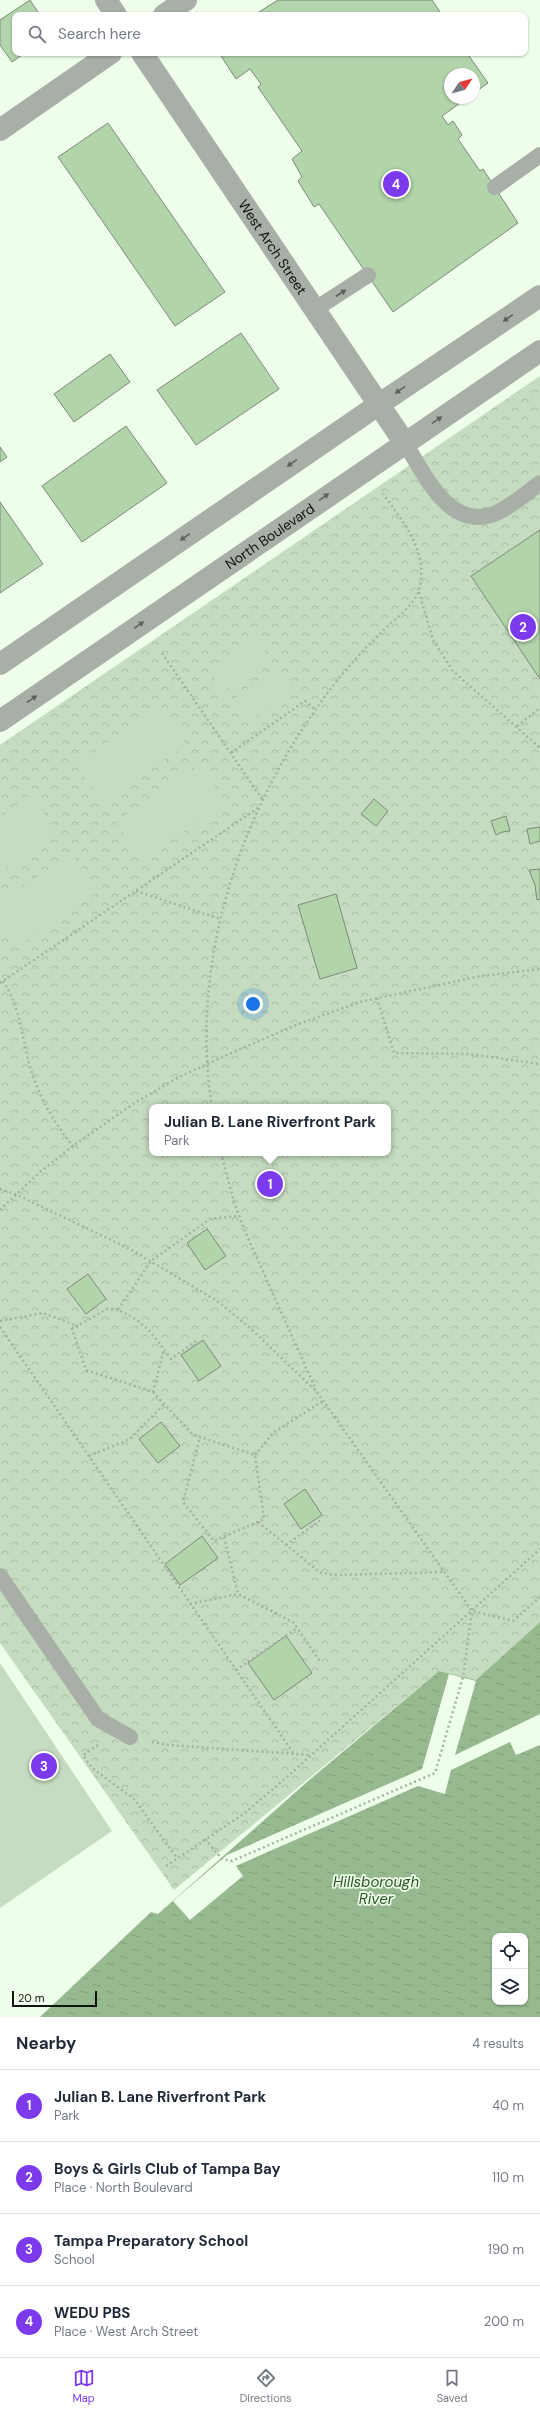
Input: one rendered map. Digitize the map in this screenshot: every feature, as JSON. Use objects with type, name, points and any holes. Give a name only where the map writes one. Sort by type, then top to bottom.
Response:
[{"type":"street","points":[[106,0],[114,12]]},
{"type":"street","points":[[168,12],[186,0]]},
{"type":"street","points":[[0,130],[107,56]]},
{"type":"street","name":"West Arch Street","points":[[144,56],[404,442]]},
{"type":"street","points":[[0,664],[540,296]]},
{"type":"street","name":"North Boulevard","points":[[0,721],[404,442],[540,351]]},
{"type":"lane","points":[[495,188],[540,155]]},
{"type":"lane","points":[[314,310],[368,275]]},
{"type":"lane","points":[[404,442],[445,503],[456,512],[468,516],[494,514],[540,483]]},
{"type":"lane","points":[[0,1576],[98,1719],[130,1737]]},
{"type":"path","points":[[383,494],[404,523],[420,552],[421,568],[418,592],[431,634],[441,656],[468,686],[517,726],[540,748]]},
{"type":"path","points":[[212,1104],[206,1041],[208,1011],[220,919],[258,808],[274,776],[316,710],[342,675],[404,611],[418,592]]},
{"type":"path","points":[[162,653],[263,800]]},
{"type":"path","points":[[231,753],[305,701],[316,710]]},
{"type":"path","points":[[517,726],[540,708]]},
{"type":"path","points":[[0,983],[258,808]]},
{"type":"path","points":[[136,891],[220,919]]},
{"type":"path","points":[[0,1210],[15,1194],[73,1146],[133,1104],[179,1077],[207,1064],[296,1025],[360,1002],[481,976],[540,969]]},
{"type":"path","points":[[3,981],[16,1004],[28,1060],[39,1093],[52,1119],[73,1146]]},
{"type":"path","points":[[377,998],[394,1053],[469,1054],[540,1064]]},
{"type":"path","points":[[222,1156],[239,1216],[256,1259],[317,1392],[472,1611],[513,1621],[540,1597]]},
{"type":"path","points":[[0,1190],[15,1194],[132,1250],[217,1301],[245,1323],[317,1392]]},
{"type":"path","points":[[118,1310],[151,1261],[210,1218],[239,1216]]},
{"type":"path","points":[[196,1341],[171,1359],[154,1336],[136,1317],[118,1310],[107,1309],[72,1329],[86,1370],[153,1392],[193,1435],[255,1455]]},
{"type":"path","points":[[0,1321],[43,1313],[78,1326]]},
{"type":"path","points":[[0,1327],[294,1754]]},
{"type":"path","points":[[153,1392],[164,1349]]},
{"type":"path","points":[[200,1437],[183,1502],[214,1541],[264,1519],[255,1455],[273,1433],[323,1401]]},
{"type":"path","points":[[89,1456],[130,1439],[164,1404]]},
{"type":"path","points":[[286,1545],[322,1519]]},
{"type":"path","points":[[258,1522],[321,1573],[336,1575],[444,1572]]},
{"type":"path","points":[[224,1537],[238,1594]]},
{"type":"path","points":[[166,1866],[245,1813],[311,1756],[540,1549]]},
{"type":"path","points":[[190,1604],[238,1594],[293,1622],[322,1663]]},
{"type":"path","points":[[205,1839],[222,1859],[232,1861],[435,1773],[463,1677],[472,1611]]},
{"type":"path","points":[[236,1670],[297,1628]]},
{"type":"path","points":[[111,1726],[100,1744],[83,1755],[92,1768],[134,1799],[177,1858]]},
{"type":"path","points":[[130,1737],[169,1745],[311,1756]]},
{"type":"green space","points":[[540,376],[540,1622],[476,1681],[439,1671],[174,1890],[0,1643],[0,745]]},
{"type":"green space","points":[[255,637],[270,659],[223,691],[208,669]]},
{"type":"green space","points":[[277,669],[292,691],[245,723],[230,702]]},
{"type":"green space","points":[[160,707],[186,745],[103,802],[76,764]]},
{"type":"green space","points":[[200,765],[226,803],[143,860],[116,822]]},
{"type":"green space","points":[[31,795],[58,834],[0,873],[0,817]]},
{"type":"green space","points":[[72,853],[98,891],[15,948],[0,927],[0,902]]},
{"type":"green space","points":[[0,1663],[112,1831],[0,1908]]},
{"type":"water","name":"Hillsborough River","points":[[540,1622],[540,2017],[40,2017],[151,1912],[158,1914],[307,1782],[439,1671],[476,1680]]},
{"type":"pier","points":[[449,1674],[476,1681],[455,1755],[540,1714],[540,1745],[516,1755],[510,1742],[451,1770],[445,1794],[418,1786],[236,1866],[243,1876],[190,1920],[173,1901],[227,1855],[422,1769]]},
{"type":"building","points":[[30,0],[38,12],[12,12]]},
{"type":"building","points":[[278,0],[432,0],[440,12],[259,12]]},
{"type":"building","points":[[12,12],[12,56],[21,56],[12,62],[0,45],[0,20]]},
{"type":"building","points":[[221,56],[469,56],[478,68],[444,68],[444,104],[459,104],[442,116],[448,125],[453,121],[462,135],[458,139],[480,171],[483,169],[518,223],[393,312],[319,204],[314,207],[298,181],[302,177],[292,159],[302,151],[258,87],[261,84],[250,69],[236,79]]},
{"type":"building","points":[[480,72],[488,83],[480,89]]},
{"type":"building","points":[[108,123],[225,292],[175,326],[58,157]]},
{"type":"building","points":[[241,333],[279,389],[196,445],[157,390]]},
{"type":"building","points":[[110,354],[130,382],[74,422],[54,394]]},
{"type":"building","points":[[126,426],[167,483],[82,542],[42,486]]},
{"type":"building","points":[[0,447],[7,457],[0,462]]},
{"type":"building","points":[[0,502],[43,564],[0,593]]},
{"type":"building","points":[[540,530],[540,679],[471,576]]},
{"type":"building","points":[[374,799],[388,811],[376,826],[361,814]]},
{"type":"building","points":[[506,816],[510,831],[502,832],[496,835],[491,821]]},
{"type":"building","points":[[540,827],[540,841],[530,844],[527,829]]},
{"type":"building","points":[[540,869],[540,899],[537,900],[535,885],[529,870]]},
{"type":"building","points":[[336,894],[357,968],[320,979],[298,905]]},
{"type":"building","points":[[207,1229],[226,1256],[205,1270],[187,1243]]},
{"type":"building","points":[[88,1274],[106,1299],[86,1314],[67,1289]]},
{"type":"building","points":[[203,1340],[221,1366],[199,1381],[181,1355]]},
{"type":"building","points":[[161,1422],[180,1446],[158,1463],[139,1439]]},
{"type":"building","points":[[305,1489],[322,1515],[301,1529],[284,1504]]},
{"type":"building","points":[[202,1536],[218,1558],[180,1585],[165,1564]]},
{"type":"building","points":[[286,1636],[312,1673],[274,1700],[248,1663]]},
{"type":"place","name":"WEDU PBS","points":[[396,184]]},
{"type":"place","name":"Boys & Girls Club of Tampa Bay","points":[[523,627]]},
{"type":"place","name":"Julian B. Lane Riverfront Park","points":[[270,1184]]},
{"type":"place","name":"Tampa Preparatory School","points":[[44,1766]]}]
